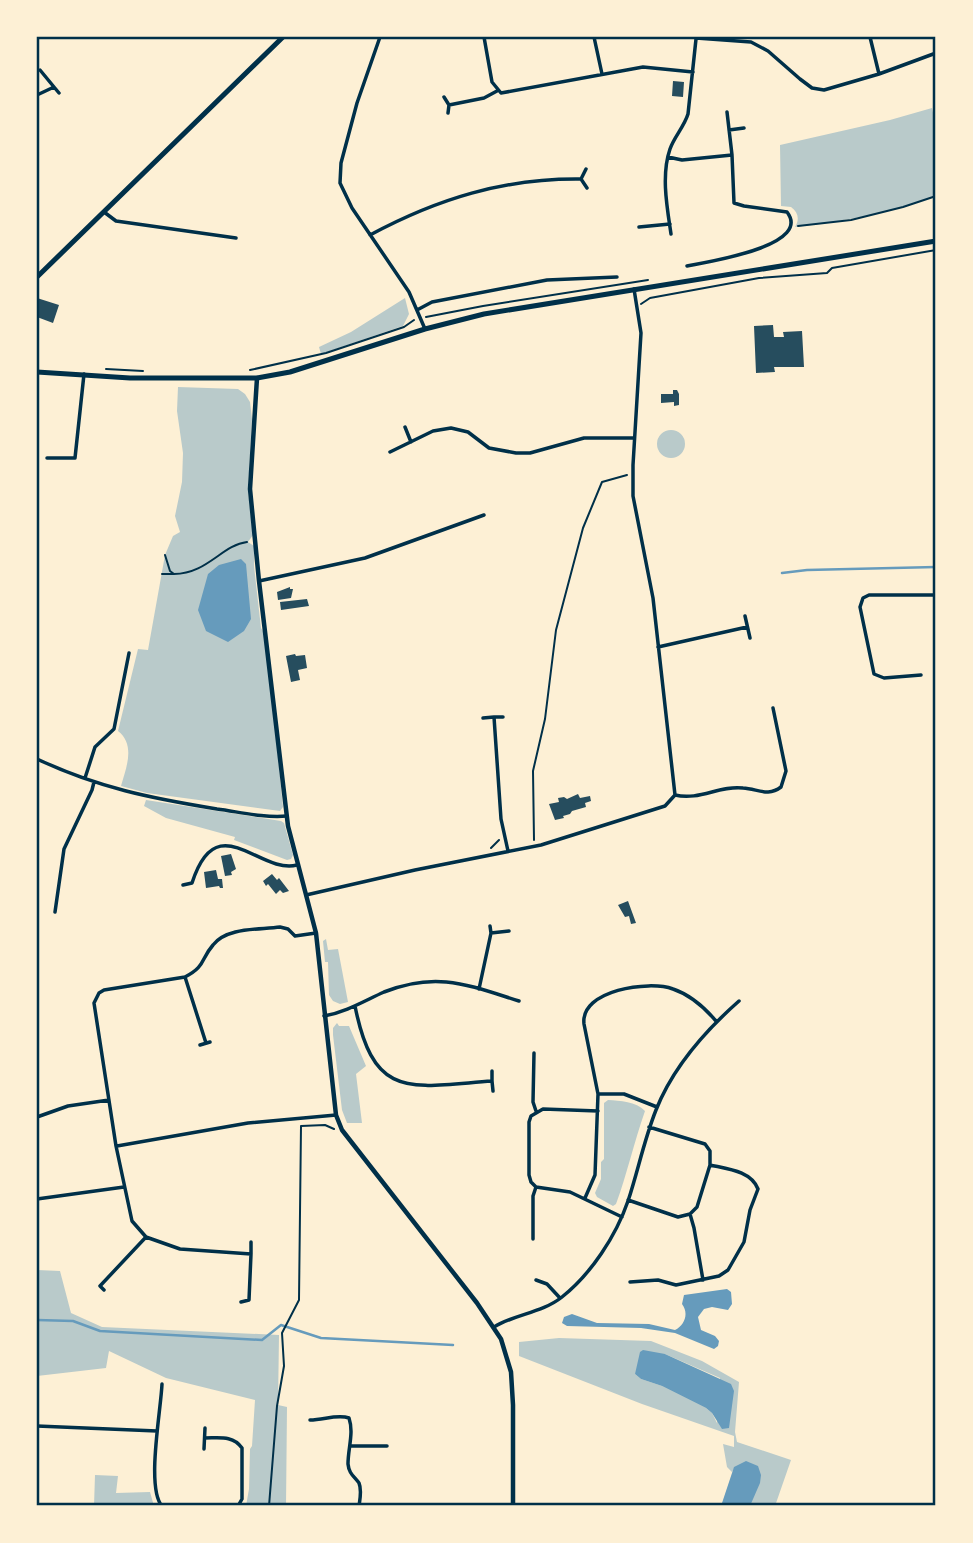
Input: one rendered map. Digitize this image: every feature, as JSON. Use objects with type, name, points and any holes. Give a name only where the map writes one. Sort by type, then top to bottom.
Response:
[{"type":"main road","points":[[37,277],[283,37]]},
{"type":"main road","points":[[37,372],[130,378],[257,378],[290,372],[425,329],[484,314],[936,241]]},
{"type":"street","points":[[380,37],[339,171],[340,183],[345,197],[401,279],[425,329]]},
{"type":"street","points":[[484,37],[492,82],[497,91]]},
{"type":"street","points":[[594,37],[602,74]]},
{"type":"street","points":[[671,234],[666,173],[668,157],[688,114],[696,37],[751,42],[768,51],[812,88],[824,90],[936,53]]},
{"type":"street","points":[[870,37],[879,74]]},
{"type":"street","points":[[449,105],[484,98],[497,91],[506,93],[643,67],[694,72]]},
{"type":"street","points":[[40,70],[59,93]]},
{"type":"street","points":[[37,95],[54,87]]},
{"type":"street","points":[[444,97],[449,105],[448,113]]},
{"type":"street","points":[[687,266],[779,242],[791,226],[791,217],[787,212],[739,206],[734,202],[727,112]]},
{"type":"street","points":[[729,130],[744,128]]},
{"type":"street","points":[[668,157],[682,160],[732,155]]},
{"type":"street","points":[[581,179],[586,169]]},
{"type":"street","points":[[370,235],[423,208],[476,191],[530,181],[581,179]]},
{"type":"street","points":[[581,179],[587,188]]},
{"type":"street","points":[[104,212],[116,221],[236,238]]},
{"type":"street","points":[[639,227],[670,224]]},
{"type":"street","points":[[609,283],[610,276]]},
{"type":"street","points":[[417,310],[432,302],[547,282],[617,277]]},
{"type":"street","points":[[306,895],[541,845],[653,811],[665,806],[675,795],[650,583],[633,496],[641,333],[634,289]]},
{"type":"street","points":[[479,295],[481,302]]},
{"type":"street","points":[[47,458],[75,458],[84,374]]},
{"type":"street","points":[[257,378],[250,480],[259,581],[286,816],[316,933],[336,1115],[342,1130],[501,1339],[510,1373],[513,1405],[513,1506]]},
{"type":"street","points":[[405,427],[411,442]]},
{"type":"street","points":[[390,452],[433,431],[451,428],[468,432],[497,450],[522,454],[584,438],[634,438]]},
{"type":"street","points":[[259,581],[365,558],[484,515]]},
{"type":"street","points":[[921,675],[884,678],[874,674],[860,607],[863,598],[869,595],[936,595]]},
{"type":"street","points":[[745,617],[750,638]]},
{"type":"street","points":[[658,647],[747,627]]},
{"type":"street","points":[[85,778],[95,747],[114,729],[129,653]]},
{"type":"street","points":[[675,795],[691,797],[742,788],[770,793],[782,787],[786,771],[773,708]]},
{"type":"street","points":[[494,717],[501,819],[508,851]]},
{"type":"street","points":[[483,718],[503,717]]},
{"type":"street","points":[[37,759],[93,782],[147,797],[260,816],[286,816]]},
{"type":"street","points":[[55,912],[64,849],[92,790],[93,782]]},
{"type":"street","points":[[183,885],[192,883],[197,868],[208,854],[222,847],[231,846],[253,853],[283,867],[297,866]]},
{"type":"street","points":[[479,989],[491,933],[490,926]]},
{"type":"street","points":[[251,1254],[180,1249],[146,1237],[132,1221],[116,1146],[95,1009],[99,993],[108,988],[185,977],[197,971],[210,948],[224,935],[280,927],[288,929],[295,936],[316,933]]},
{"type":"street","points":[[491,933],[509,931]]},
{"type":"street","points":[[185,977],[208,1042],[200,1045]]},
{"type":"street","points":[[324,1016],[416,981],[433,980],[479,989],[519,1002]]},
{"type":"street","points":[[585,1198],[595,1175],[598,1111],[598,1094],[583,1016],[586,1008],[594,1001],[632,987],[651,985],[671,988],[688,995],[716,1021]]},
{"type":"street","points":[[494,1327],[560,1298],[577,1283],[604,1248],[622,1217],[657,1107],[682,1063],[716,1021],[739,1001]]},
{"type":"street","points":[[355,1006],[365,1047],[376,1065],[390,1078],[421,1086],[492,1081]]},
{"type":"street","points":[[534,1053],[533,1102],[536,1111]]},
{"type":"street","points":[[492,1071],[493,1091]]},
{"type":"street","points":[[598,1094],[624,1094],[657,1107]]},
{"type":"street","points":[[37,1117],[68,1106],[109,1100]]},
{"type":"street","points":[[536,1111],[598,1111]]},
{"type":"street","points":[[536,1111],[529,1122],[528,1175],[531,1182],[536,1187],[570,1192],[622,1217]]},
{"type":"street","points":[[116,1146],[248,1123],[336,1115]]},
{"type":"street","points":[[628,1200],[678,1217],[690,1214],[697,1208],[710,1165],[710,1151],[705,1144],[649,1127]]},
{"type":"street","points":[[630,1282],[659,1280],[676,1285],[719,1276],[727,1270],[744,1242],[750,1210],[758,1189],[755,1181],[748,1175],[710,1165]]},
{"type":"street","points":[[37,1199],[124,1187]]},
{"type":"street","points":[[533,1239],[533,1196],[536,1187]]},
{"type":"street","points":[[690,1214],[703,1280]]},
{"type":"street","points":[[104,1290],[100,1286],[146,1237]]},
{"type":"street","points":[[241,1302],[249,1300],[251,1242]]},
{"type":"street","points":[[536,1280],[547,1284],[560,1298]]},
{"type":"street","points":[[162,1384],[155,1493],[162,1506]]},
{"type":"street","points":[[153,1392],[162,1394]]},
{"type":"street","points":[[310,1420],[327,1420],[340,1415],[349,1418],[348,1464],[351,1475],[360,1488],[359,1506]]},
{"type":"street","points":[[37,1426],[157,1431]]},
{"type":"street","points":[[204,1449],[205,1428]]},
{"type":"street","points":[[205,1438],[234,1440],[242,1448],[242,1499],[238,1506]]},
{"type":"street","points":[[350,1447],[387,1447]]},
{"type":"path","points":[[791,226],[851,220],[936,196]]},
{"type":"path","points":[[637,305],[650,298],[701,288],[759,278],[827,273],[832,268],[936,250]]},
{"type":"path","points":[[535,839],[533,771],[544,719],[556,630],[569,577],[583,527],[602,482],[627,475]]},
{"type":"path","points":[[162,574],[191,571],[219,558],[234,545],[255,541]]},
{"type":"path","points":[[165,555],[174,574]]},
{"type":"path","points":[[269,1506],[277,1406],[284,1366],[284,1328],[299,1300],[301,1126],[325,1125],[337,1132],[342,1130]]},
{"type":"shaded area","points":[[932,108],[936,127],[936,196],[867,216],[795,227],[798,216],[795,211],[791,207],[781,206],[780,145]]},
{"type":"shaded area","points":[[405,298],[409,314],[403,326],[321,354],[319,347],[351,332]]},
{"type":"shaded area","points":[[178,387],[238,389],[250,402],[252,419],[248,490],[253,535],[248,542],[254,546],[261,628],[265,634],[269,665],[283,807],[280,811],[147,793],[121,786],[128,750],[124,737],[118,731],[138,649],[148,650],[165,555],[173,536],[180,532],[175,516],[182,482],[183,453],[177,411]]},
{"type":"shaded area","points":[[671,430],[681,434],[685,444],[681,454],[671,458],[661,454],[657,444],[661,434]]},
{"type":"shaded area","points":[[146,800],[281,821],[284,823],[293,855],[287,860],[234,840],[235,837],[166,818],[144,806]]},
{"type":"shaded area","points":[[326,939],[328,950],[338,949],[348,1002],[340,1004],[333,1001],[329,995],[328,962],[325,962],[323,941]]},
{"type":"shaded area","points":[[337,1023],[339,1026],[349,1026],[366,1066],[356,1074],[362,1123],[347,1123],[342,1110],[333,1035],[333,1028]]},
{"type":"shaded area","points":[[608,1100],[633,1103],[645,1111],[620,1193],[613,1206],[595,1193],[601,1179],[601,1162],[604,1159],[604,1103]]},
{"type":"shaded area","points":[[37,1270],[60,1271],[71,1313],[102,1327],[279,1335],[278,1405],[287,1407],[286,1506],[246,1506],[255,1400],[166,1378],[109,1351],[106,1368],[37,1376]]},
{"type":"shaded area","points":[[559,1338],[651,1341],[702,1361],[739,1382],[735,1432],[737,1442],[791,1460],[775,1506],[750,1506],[751,1500],[735,1467],[732,1472],[727,1467],[723,1444],[734,1447],[734,1436],[519,1356],[519,1342]],"holes":[[[665,1354],[720,1378],[717,1423],[706,1408],[635,1374]]]},
{"type":"shaded area","points":[[95,1475],[118,1476],[116,1493],[150,1492],[154,1506],[94,1506]]},
{"type":"water","points":[[241,559],[246,564],[251,619],[244,631],[228,642],[206,631],[198,610],[208,574],[219,565]]},
{"type":"water","points":[[727,1289],[731,1292],[732,1304],[728,1310],[712,1307],[704,1309],[698,1317],[701,1330],[715,1336],[719,1341],[714,1349],[675,1333],[641,1328],[567,1326],[562,1323],[564,1317],[572,1314],[597,1323],[649,1324],[675,1330],[685,1318],[682,1304],[684,1295]]},
{"type":"water","points":[[643,1350],[665,1354],[731,1384],[734,1391],[729,1428],[722,1429],[706,1408],[635,1374],[640,1352]]},
{"type":"water","points":[[746,1461],[758,1466],[761,1475],[750,1506],[721,1506],[734,1467]]},
{"type":"building","points":[[673,81],[684,82],[683,97],[672,96]]},
{"type":"building","points":[[37,298],[59,305],[53,323],[37,317]]},
{"type":"building","points":[[773,325],[774,337],[784,337],[783,332],[802,331],[804,367],[774,367],[775,372],[756,373],[754,326]]},
{"type":"building","points":[[673,390],[677,390],[679,394],[679,405],[674,406],[674,402],[661,403],[661,394],[673,394]]},
{"type":"building","points":[[290,587],[293,589],[291,598],[278,600],[277,592]]},
{"type":"building","points":[[307,599],[309,606],[281,610],[280,602]]},
{"type":"building","points":[[305,655],[307,668],[298,670],[300,680],[291,682],[286,656]]},
{"type":"building","points":[[578,794],[580,798],[590,796],[591,801],[585,803],[586,807],[555,820],[549,804],[559,802],[558,798],[567,799]]},
{"type":"building","points":[[231,854],[236,869],[231,872],[232,875],[225,876],[221,856]]},
{"type":"building","points":[[216,870],[218,879],[222,879],[223,888],[206,888],[204,872]]},
{"type":"building","points":[[272,874],[277,880],[279,878],[289,891],[283,893],[280,890],[276,894],[268,884],[266,886],[263,881]]},
{"type":"building","points":[[628,901],[636,923],[631,924],[629,916],[625,917],[618,905]]},
{"type":"waterway","points":[[782,573],[936,567]]},
{"type":"waterway","points":[[37,1320],[73,1321],[100,1331],[262,1340],[281,1325],[321,1338],[453,1345]]}]
